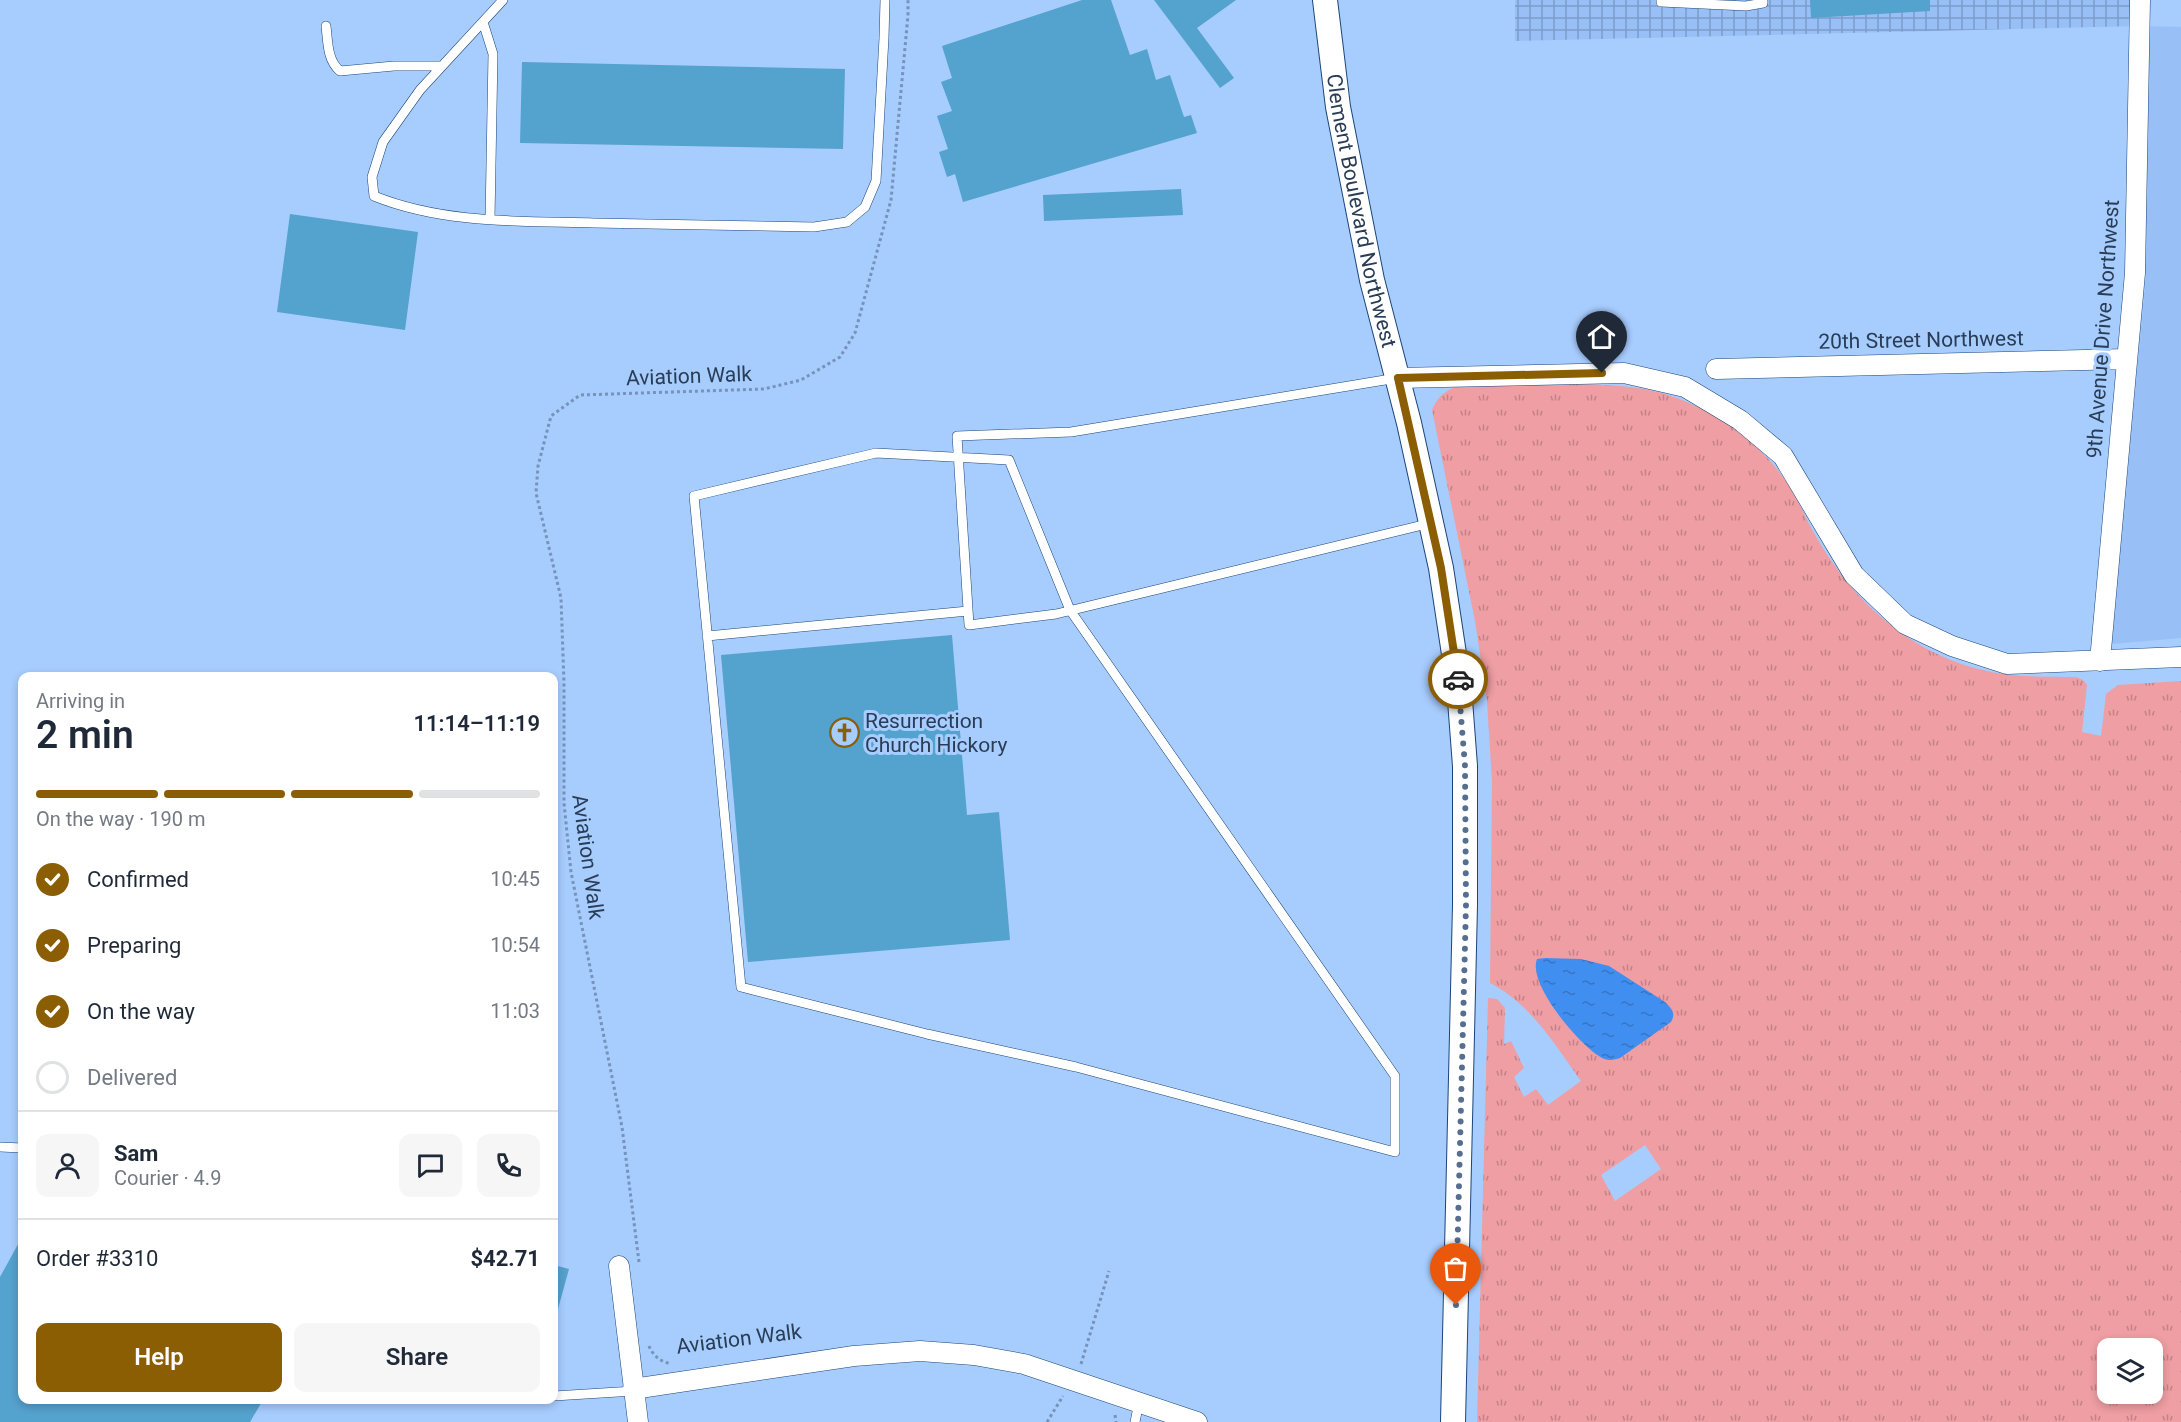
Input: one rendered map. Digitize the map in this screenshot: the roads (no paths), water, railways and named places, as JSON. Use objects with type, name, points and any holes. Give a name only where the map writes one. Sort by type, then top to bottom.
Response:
[{"type":"street","name":"Clement Boulevard Northwest","points":[[1325,0],[1338,107],[1372,280],[1398,378],[1431,523],[1448,607],[1459,687],[1465,766],[1466,905],[1453,1422]]},
{"type":"street","name":"9th Avenue Drive Northwest","points":[[2100,661],[2135,273],[2140,0]]},
{"type":"street","name":"20th Street Northwest","points":[[1716,369],[2127,359]]},
{"type":"street","points":[[1398,378],[1624,373],[1684,387],[1740,420],[1783,456],[1854,575],[1905,624],[1952,646],[2007,664],[2181,657]]},
{"type":"street","points":[[619,1266],[638,1422]]},
{"type":"street","points":[[634,1390],[854,1356],[920,1351],[974,1355],[1024,1364],[1197,1422]]},
{"type":"lane","points":[[503,0],[420,90],[383,142],[372,177],[374,196],[399,206],[459,217],[490,219],[813,227],[847,222],[865,207],[876,181],[885,38],[885,0]]},
{"type":"lane","points":[[1661,0],[1661,2],[1746,6],[1763,3],[1763,0]]},
{"type":"lane","points":[[483,22],[493,54],[490,219]]},
{"type":"lane","points":[[326,26],[330,57],[333,65],[340,71],[394,66],[442,66]]},
{"type":"lane","points":[[1398,378],[1071,432],[957,436],[969,626],[1070,610],[1431,523]]},
{"type":"lane","points":[[876,453],[958,458],[1009,460],[1070,610],[1395,1076],[1395,1152],[1076,1067],[927,1034],[741,987],[694,496],[876,453]]},
{"type":"lane","points":[[707,636],[968,611]]},
{"type":"lane","points":[[0,1147],[18,1148]]},
{"type":"lane","points":[[558,1396],[634,1390]]},
{"type":"lane","points":[[1135,1422],[1139,1402]]},
{"type":"water","points":[[1537,959],[1581,959],[1609,966],[1665,1002],[1672,1011],[1671,1022],[1620,1058],[1606,1060],[1602,1058],[1569,1028],[1547,998],[1536,970]]},
{"type":"place","name":"Resurrection Church Hickory","points":[[844,733]]}]
